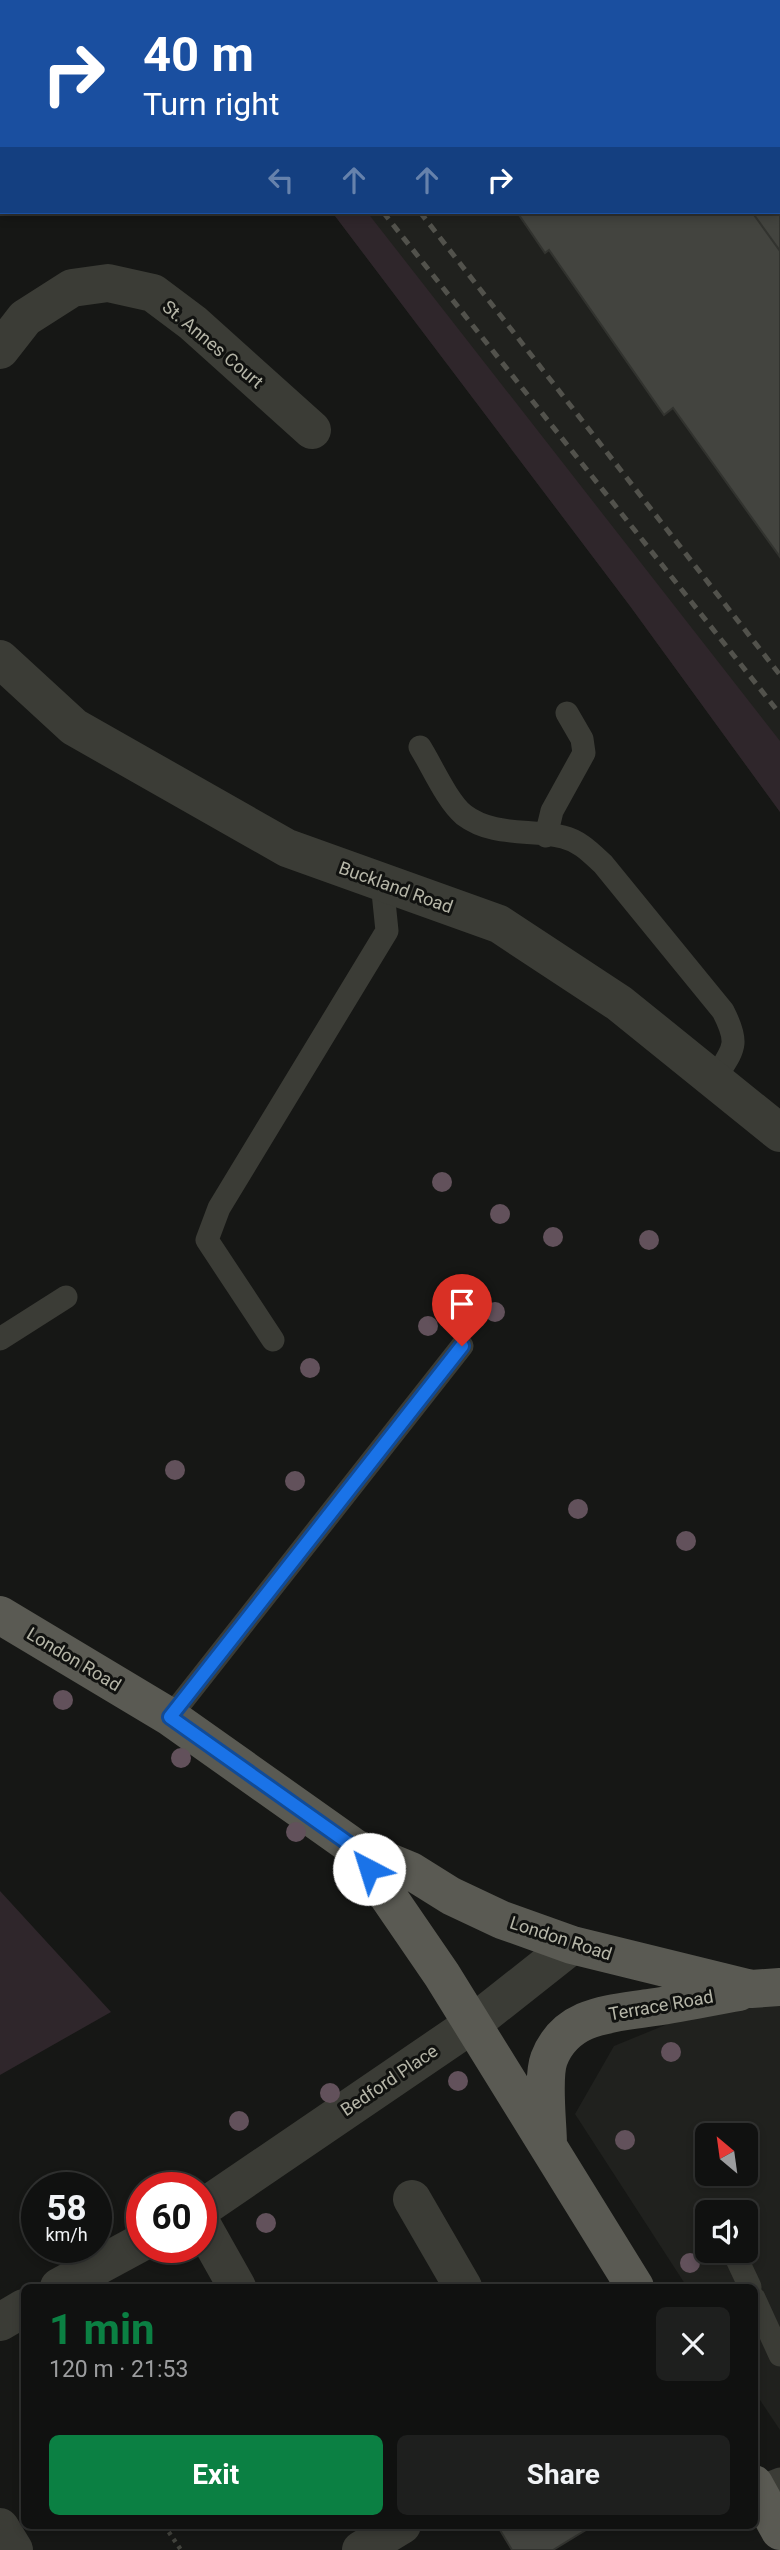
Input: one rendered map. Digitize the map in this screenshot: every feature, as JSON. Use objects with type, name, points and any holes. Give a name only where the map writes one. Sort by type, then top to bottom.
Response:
[{"type":"main road","name":"London Road","points":[[0,1615],[170,1717],[355,1848],[411,1871],[451,1896],[502,1920],[572,1945],[766,1988]]},
{"type":"main road","name":"London Road","points":[[355,1848],[442,1975],[548,2147]]},
{"type":"main road","name":"Terrace Road","points":[[548,2147],[548,2061],[562,2036],[580,2024],[607,2013],[766,1988]]},
{"type":"main road","points":[[548,2147],[633,2284]]},
{"type":"main road","points":[[764,2484],[780,2531]]},
{"type":"street","name":"St. Annes Court","points":[[0,350],[25,318],[72,288],[108,283],[153,293],[193,323],[312,430]]},
{"type":"street","name":"Buckland Road","points":[[0,659],[74,726],[287,848],[499,924],[619,1003],[780,1133]]},
{"type":"street","name":"Bedford Place","points":[[217,2198],[471,2025],[572,1945]]},
{"type":"street","points":[[412,2199],[461,2284]]},
{"type":"street","points":[[65,2284],[126,2251]]},
{"type":"street","points":[[217,2251],[235,2284]]},
{"type":"street","points":[[0,2322],[21,2310]]},
{"type":"street","points":[[361,2550],[395,2529]]},
{"type":"lane","points":[[546,836],[552,811],[583,753],[582,739],[567,713]]},
{"type":"lane","points":[[420,747],[461,813],[479,825],[562,837],[582,845],[603,864],[723,1011],[734,1032],[733,1049],[714,1080]]},
{"type":"lane","points":[[273,1340],[207,1240],[219,1208],[387,931],[382,882]]},
{"type":"lane","points":[[0,1339],[66,1297]]},
{"type":"lane","points":[[170,1717],[462,1346]]},
{"type":"lane","points":[[739,2263],[749,2284]]},
{"type":"lane","points":[[758,2307],[780,2355]]},
{"type":"path","points":[[167,2529],[181,2550]]},
{"type":"shaded area","points":[[334,214],[780,214],[780,812],[630,606]]},
{"type":"shaded area","points":[[334,214],[369,214],[780,741],[780,812],[630,606]]},
{"type":"shaded area","points":[[0,1891],[111,2012],[0,2075]]},
{"type":"shaded area","points":[[780,1978],[780,2430],[758,2397],[758,2284],[685,2284],[575,2114],[614,2046]]},
{"type":"building","points":[[518,214],[753,214],[780,251],[780,557],[673,408],[664,415],[549,250],[545,253]]},
{"type":"building","points":[[753,214],[780,214],[780,251]]},
{"type":"building","points":[[499,2529],[587,2529],[553,2550],[512,2550]]},
{"type":"railway","points":[[385,214],[780,714]]},
{"type":"railway","points":[[422,214],[780,675]]},
{"type":"route","points":[[369,1869],[355,1848],[170,1717],[462,1346]]}]
